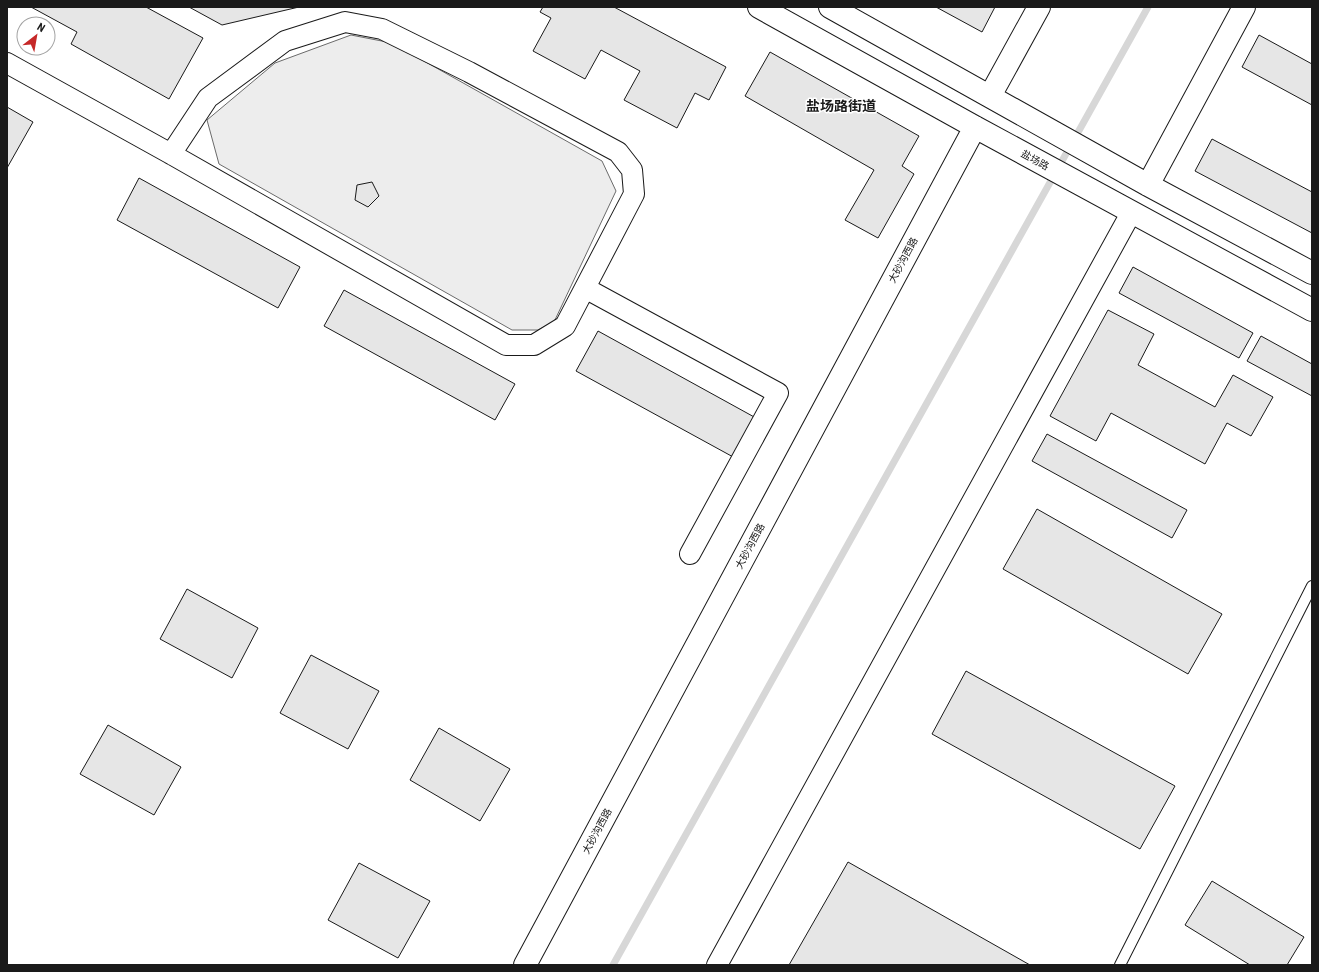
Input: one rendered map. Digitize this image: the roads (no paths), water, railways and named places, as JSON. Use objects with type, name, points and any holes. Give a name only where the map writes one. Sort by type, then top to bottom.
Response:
[{"type":"street","name":"盐场路","points":[[759,7],[1131,213],[1312,310]]},
{"type":"street","points":[[830,7],[1148,184],[1312,272]]},
{"type":"street","points":[[990,96],[1039,7]]},
{"type":"street","points":[[1148,184],[1244,7]]},
{"type":"street","points":[[7,63],[171,154],[506,345],[534,345],[565,326],[634,194],[632,170],[618,152],[469,72],[382,29],[345,22],[285,41],[208,98],[171,154]]},
{"type":"street","name":"大砂沟西路","points":[[525,965],[975,127]]},
{"type":"street","points":[[718,965],[1131,213]]},
{"type":"street","points":[[585,288],[778,392],[690,554]]},
{"type":"lane","points":[[1120,965],[1312,586]]},
{"type":"waterway","points":[[613,965],[1148,7]]},
{"type":"district","name":"盐场路街道","points":[[841,106]]}]
